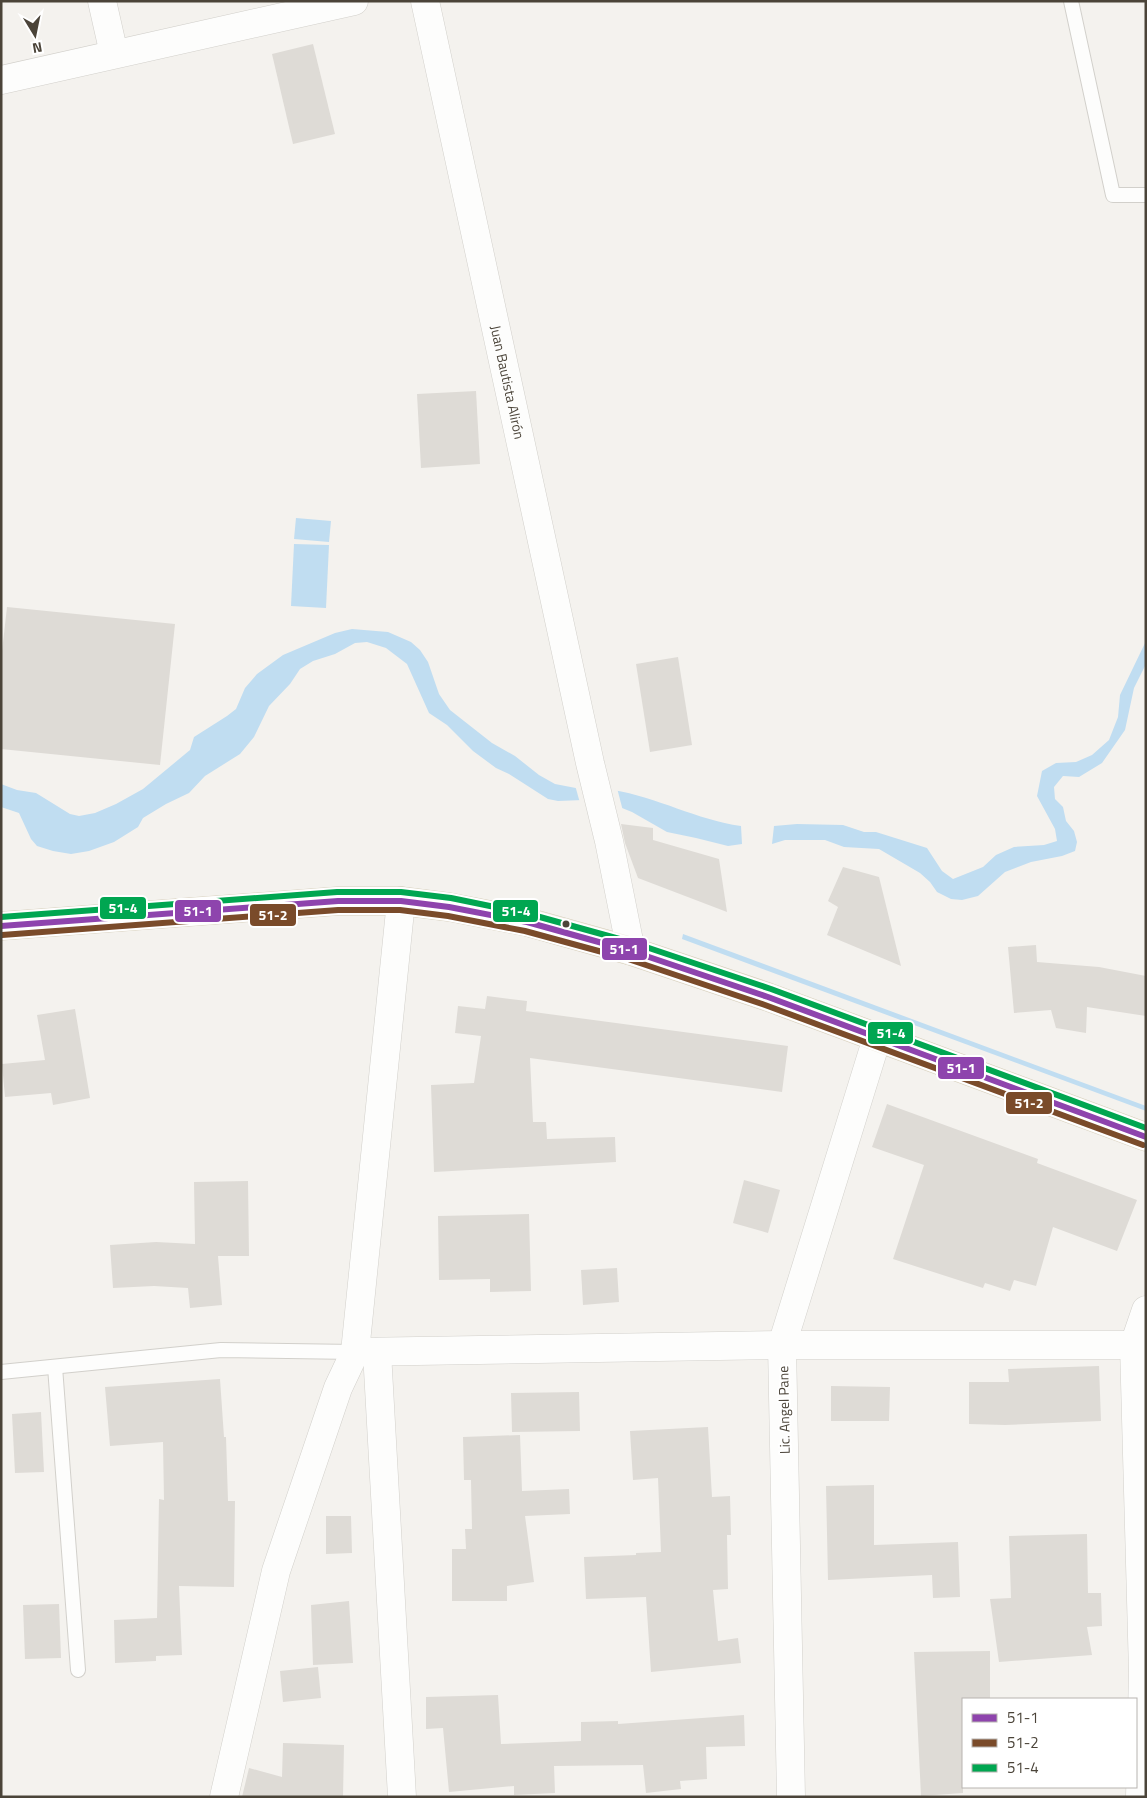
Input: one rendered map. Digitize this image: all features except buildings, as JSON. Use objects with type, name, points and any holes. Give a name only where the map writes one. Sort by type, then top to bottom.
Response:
[{"type":"main road","points":[[1,926],[338,901],[401,901],[449,907],[527,922],[631,950],[768,997],[1146,1136]]},
{"type":"street","points":[[102,1],[114,54]]},
{"type":"street","points":[[1,80],[354,1]]},
{"type":"street","name":"Juan Bautista Alirón","points":[[425,1],[590,763],[609,841],[631,950]]},
{"type":"street","points":[[401,901],[366,1352],[402,1797]]},
{"type":"street","name":"Lic. Angel Pane","points":[[791,1797],[782,1345],[877,1038]]},
{"type":"street","points":[[1140,1797],[1144,1672],[1134,1345],[1146,1310]]},
{"type":"street","points":[[366,1352],[782,1345],[1134,1345]]},
{"type":"street","points":[[224,1797],[276,1571],[338,1388],[366,1352]]},
{"type":"lane","points":[[1071,1],[1113,195],[1146,195]]},
{"type":"lane","points":[[1,1372],[221,1350],[366,1352]]},
{"type":"lane","points":[[55,1367],[78,1670]]},
{"type":"water","points":[[296,518],[331,521],[329,542],[294,539]]},
{"type":"water","points":[[294,544],[329,545],[326,608],[291,606]]},
{"type":"water","points":[[352,629],[388,632],[411,642],[420,650],[428,662],[439,694],[450,710],[492,743],[515,756],[539,775],[555,784],[581,789],[583,800],[558,801],[548,799],[509,774],[496,768],[473,751],[447,725],[429,713],[407,664],[386,648],[367,642],[355,643],[335,654],[313,661],[300,669],[290,684],[269,706],[254,737],[240,754],[205,776],[189,793],[143,818],[138,827],[114,842],[89,851],[71,854],[53,851],[37,846],[31,839],[19,813],[1,807],[1,784],[17,790],[36,793],[70,814],[79,816],[95,813],[116,804],[143,789],[190,750],[194,737],[236,709],[245,688],[257,674],[283,655],[335,633]]},
{"type":"water","points":[[1146,641],[1146,664],[1134,688],[1125,730],[1102,763],[1079,777],[1063,776],[1054,787],[1055,799],[1063,807],[1066,821],[1074,831],[1077,842],[1075,851],[1062,856],[1031,862],[1005,872],[978,896],[962,900],[951,899],[937,892],[920,873],[879,849],[844,847],[825,840],[785,840],[772,844],[774,826],[797,824],[843,825],[864,832],[876,832],[927,848],[942,871],[953,879],[983,867],[996,855],[1014,847],[1044,845],[1057,841],[1055,829],[1037,796],[1042,771],[1056,763],[1076,762],[1092,755],[1109,740],[1118,717],[1120,695]]},
{"type":"water","points":[[613,790],[629,793],[709,819],[741,826],[742,844],[728,846],[667,832],[632,812],[617,806]]},
{"type":"water","points":[[683,934],[1146,1106],[1146,1111],[682,939]]},
{"type":"pier","points":[[575,785],[584,788],[584,803],[580,803]]},
{"type":"pier","points":[[613,787],[617,788],[623,811],[615,806],[611,789]]},
{"type":"transit line","name":"51-4","points":[[1,917],[337,892],[401,892],[451,898],[529,914],[634,943],[771,989],[1146,1128]]},
{"type":"transit line","name":"51-1","points":[[1,926],[338,901],[401,901],[449,907],[527,922],[631,951],[768,997],[1146,1137]]},
{"type":"transit line","name":"51-2","points":[[2,935],[338,910],[400,910],[448,916],[525,931],[628,959],[765,1005],[1143,1145]]}]
